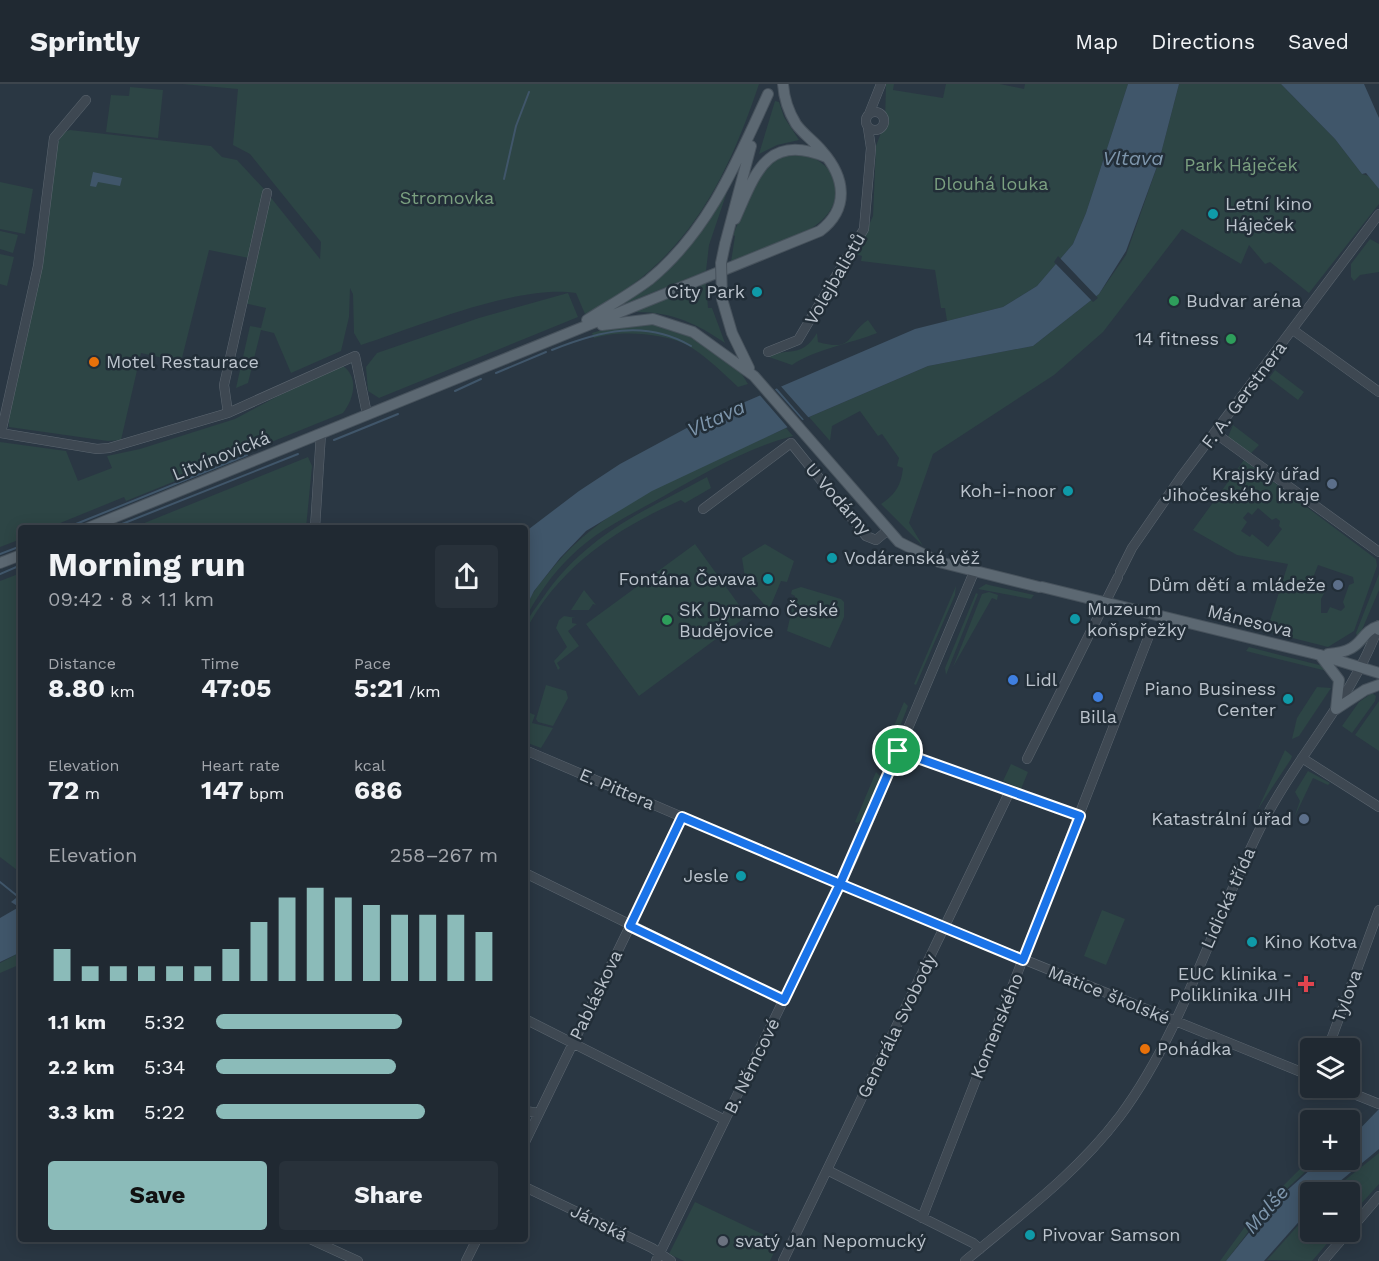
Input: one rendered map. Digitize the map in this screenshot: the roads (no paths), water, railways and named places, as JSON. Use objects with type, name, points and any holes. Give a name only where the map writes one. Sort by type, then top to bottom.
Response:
[{"type":"main road","points":[[564,335],[820,231],[833,218],[842,194],[839,175],[828,158],[796,124],[786,104],[783,84]]},
{"type":"main road","points":[[564,335],[651,278],[688,240],[726,184],[769,89]]},
{"type":"main road","points":[[756,379],[732,333],[722,298],[721,271],[739,183],[769,89]]},
{"type":"main road","points":[[727,238],[755,176],[769,158],[778,152],[797,148],[828,158]]},
{"type":"main road","points":[[564,335],[623,321],[665,321],[693,332],[756,379]]},
{"type":"main road","name":"Litvínovická","points":[[95,525],[564,335]]},
{"type":"main road","name":"Mánesova","points":[[756,379],[899,542],[925,557],[974,572],[1320,655],[1379,673]]},
{"type":"main road","points":[[0,563],[18,556]]},
{"type":"main road","points":[[1320,655],[1340,653],[1354,648],[1371,628],[1379,627]]},
{"type":"main road","points":[[1320,655],[1339,680],[1336,709]]},
{"type":"main road","points":[[1336,709],[1365,690],[1379,685]]},
{"type":"street","name":"Volejbalistů","points":[[871,148],[884,122],[879,96],[881,84]]},
{"type":"street","name":"Volejbalistů","points":[[768,352],[798,340],[860,240],[867,218],[871,148],[866,119],[879,96]]},
{"type":"street","points":[[0,433],[38,266],[54,138],[86,100]]},
{"type":"street","points":[[869,114],[881,114]]},
{"type":"street","points":[[868,128],[879,129]]},
{"type":"street","name":"Litvínovická","points":[[228,413],[224,385],[267,193]]},
{"type":"street","name":"F. A. Gerstnera","points":[[1027,759],[1132,548],[1215,433],[1377,221]]},
{"type":"street","points":[[1293,330],[1379,392]]},
{"type":"street","name":"Litvínovická","points":[[0,433],[97,449],[109,448],[228,413],[355,356],[367,414]]},
{"type":"street","points":[[315,525],[321,433]]},
{"type":"street","points":[[1215,433],[1379,552]]},
{"type":"street","name":"U Vodárny","points":[[703,509],[791,443],[866,536],[876,540],[888,530]]},
{"type":"street","name":"B. Němcové","points":[[658,1257],[840,884],[974,572]]},
{"type":"street","name":"Lidická třída","points":[[965,1261],[1071,1173],[1105,1135],[1145,1078],[1174,1021],[1251,846],[1273,804],[1362,667],[1379,627]]},
{"type":"street","name":"Komenského","points":[[922,1218],[1150,633]]},
{"type":"street","name":"E. Pittera","points":[[528,751],[840,884]]},
{"type":"street","points":[[898,751],[1080,816]]},
{"type":"street","points":[[1302,758],[1379,807]]},
{"type":"street","name":"Generála Svobody","points":[[783,1261],[1010,791]]},
{"type":"street","name":"Pabláskova","points":[[528,1136],[682,817]]},
{"type":"street","points":[[528,875],[784,1000]]},
{"type":"street","name":"Matice školské","points":[[840,884],[1300,1072]]},
{"type":"street","name":"Tylova","points":[[1332,1038],[1379,910]]},
{"type":"street","points":[[528,1020],[725,1120]]},
{"type":"street","points":[[1360,1097],[1377,1103]]},
{"type":"street","points":[[528,1111],[539,1113]]},
{"type":"street","points":[[827,1170],[973,1243],[980,1249]]},
{"type":"street","name":"Jánská","points":[[528,1189],[658,1257],[671,1261]]},
{"type":"street","points":[[1360,1218],[1379,1196]]},
{"type":"street","points":[[317,1242],[358,1261]]},
{"type":"street","points":[[466,1261],[476,1242]]},
{"type":"street","points":[[1325,1259],[1340,1242]]},
{"type":"street","points":[[1325,1259],[1338,1261]]},
{"type":"water","name":"Vltava","points":[[1128,84],[1179,84],[1159,161],[1126,251],[1099,294],[1033,346],[928,366],[809,417],[652,491],[586,531],[560,558],[534,591],[528,603],[528,530],[579,491],[620,464],[696,423],[915,329],[1003,307],[1037,286],[1073,244],[1086,213]]},
{"type":"water","points":[[1281,84],[1364,84],[1379,118],[1379,189],[1366,173],[1362,174],[1335,139]]},
{"type":"water","points":[[93,172],[122,178],[120,186],[98,182],[96,187],[90,186]]},
{"type":"water","points":[[18,896],[18,906],[11,902]]},
{"type":"water","points":[[18,908],[18,953],[0,962],[0,918]]},
{"type":"water","points":[[1379,1109],[1379,1149],[1360,1165],[1360,1129]]},
{"type":"water","points":[[1310,1170],[1354,1170],[1339,1182],[1300,1182],[1300,1220],[1264,1261],[1226,1261],[1273,1203]]},
{"type":"waterway","points":[[504,179],[516,126],[529,92]]},
{"type":"waterway","points":[[552,350],[605,333],[639,330],[674,338],[691,346]]},
{"type":"waterway","points":[[496,373],[546,352]]},
{"type":"waterway","points":[[455,391],[481,379]]},
{"type":"waterway","points":[[334,440],[398,414]]},
{"type":"waterway","points":[[120,525],[298,454]]},
{"type":"waterway","points":[[73,525],[247,455]]},
{"type":"waterway","points":[[0,554],[18,547]]},
{"type":"waterway","points":[[0,574],[18,566]]},
{"type":"waterway","points":[[0,882],[18,897]]},
{"type":"place","name":"Letní kino Háječek","points":[[1213,214]]},
{"type":"place","name":"City Park","points":[[757,292]]},
{"type":"place","name":"Budvar aréna","points":[[1174,301]]},
{"type":"place","name":"14 fitness","points":[[1231,339]]},
{"type":"place","name":"Motel Restaurace","points":[[94,362]]},
{"type":"place","name":"Krajský úřad Jihočeského kraje","points":[[1332,484]]},
{"type":"place","name":"Koh-i-noor","points":[[1068,491]]},
{"type":"place","name":"Vodárenská věž","points":[[832,558]]},
{"type":"place","name":"Fontána Čevava","points":[[768,579]]},
{"type":"place","name":"Dům dětí a mládeže","points":[[1338,585]]},
{"type":"place","name":"Muzeum koňspřežky","points":[[1075,619]]},
{"type":"place","name":"SK Dynamo České Budějovice","points":[[667,620]]},
{"type":"place","name":"Lidl","points":[[1013,680]]},
{"type":"place","name":"Billa","points":[[1098,697]]},
{"type":"place","name":"Piano Business Center","points":[[1288,699]]},
{"type":"place","name":"Katastrální úřad","points":[[1304,819]]},
{"type":"place","name":"Jesle","points":[[741,876]]},
{"type":"place","name":"Kino Kotva","points":[[1252,942]]},
{"type":"place","name":"EUC klinika - Poliklinika JIH","points":[[1306,984]]},
{"type":"place","name":"Pohádka","points":[[1145,1049]]},
{"type":"place","name":"Pivovar Samson","points":[[1030,1235]]},
{"type":"place","name":"svatý Jan Nepomucký","points":[[723,1241]]},
{"type":"park label","name":"Park Háječek","points":[[1241,165]]},
{"type":"park label","name":"Dlouhá louka","points":[[991,184]]},
{"type":"park label","name":"Stromovka","points":[[447,198]]},
{"type":"water label","name":"Malše","points":[[1266,1209]]}]
